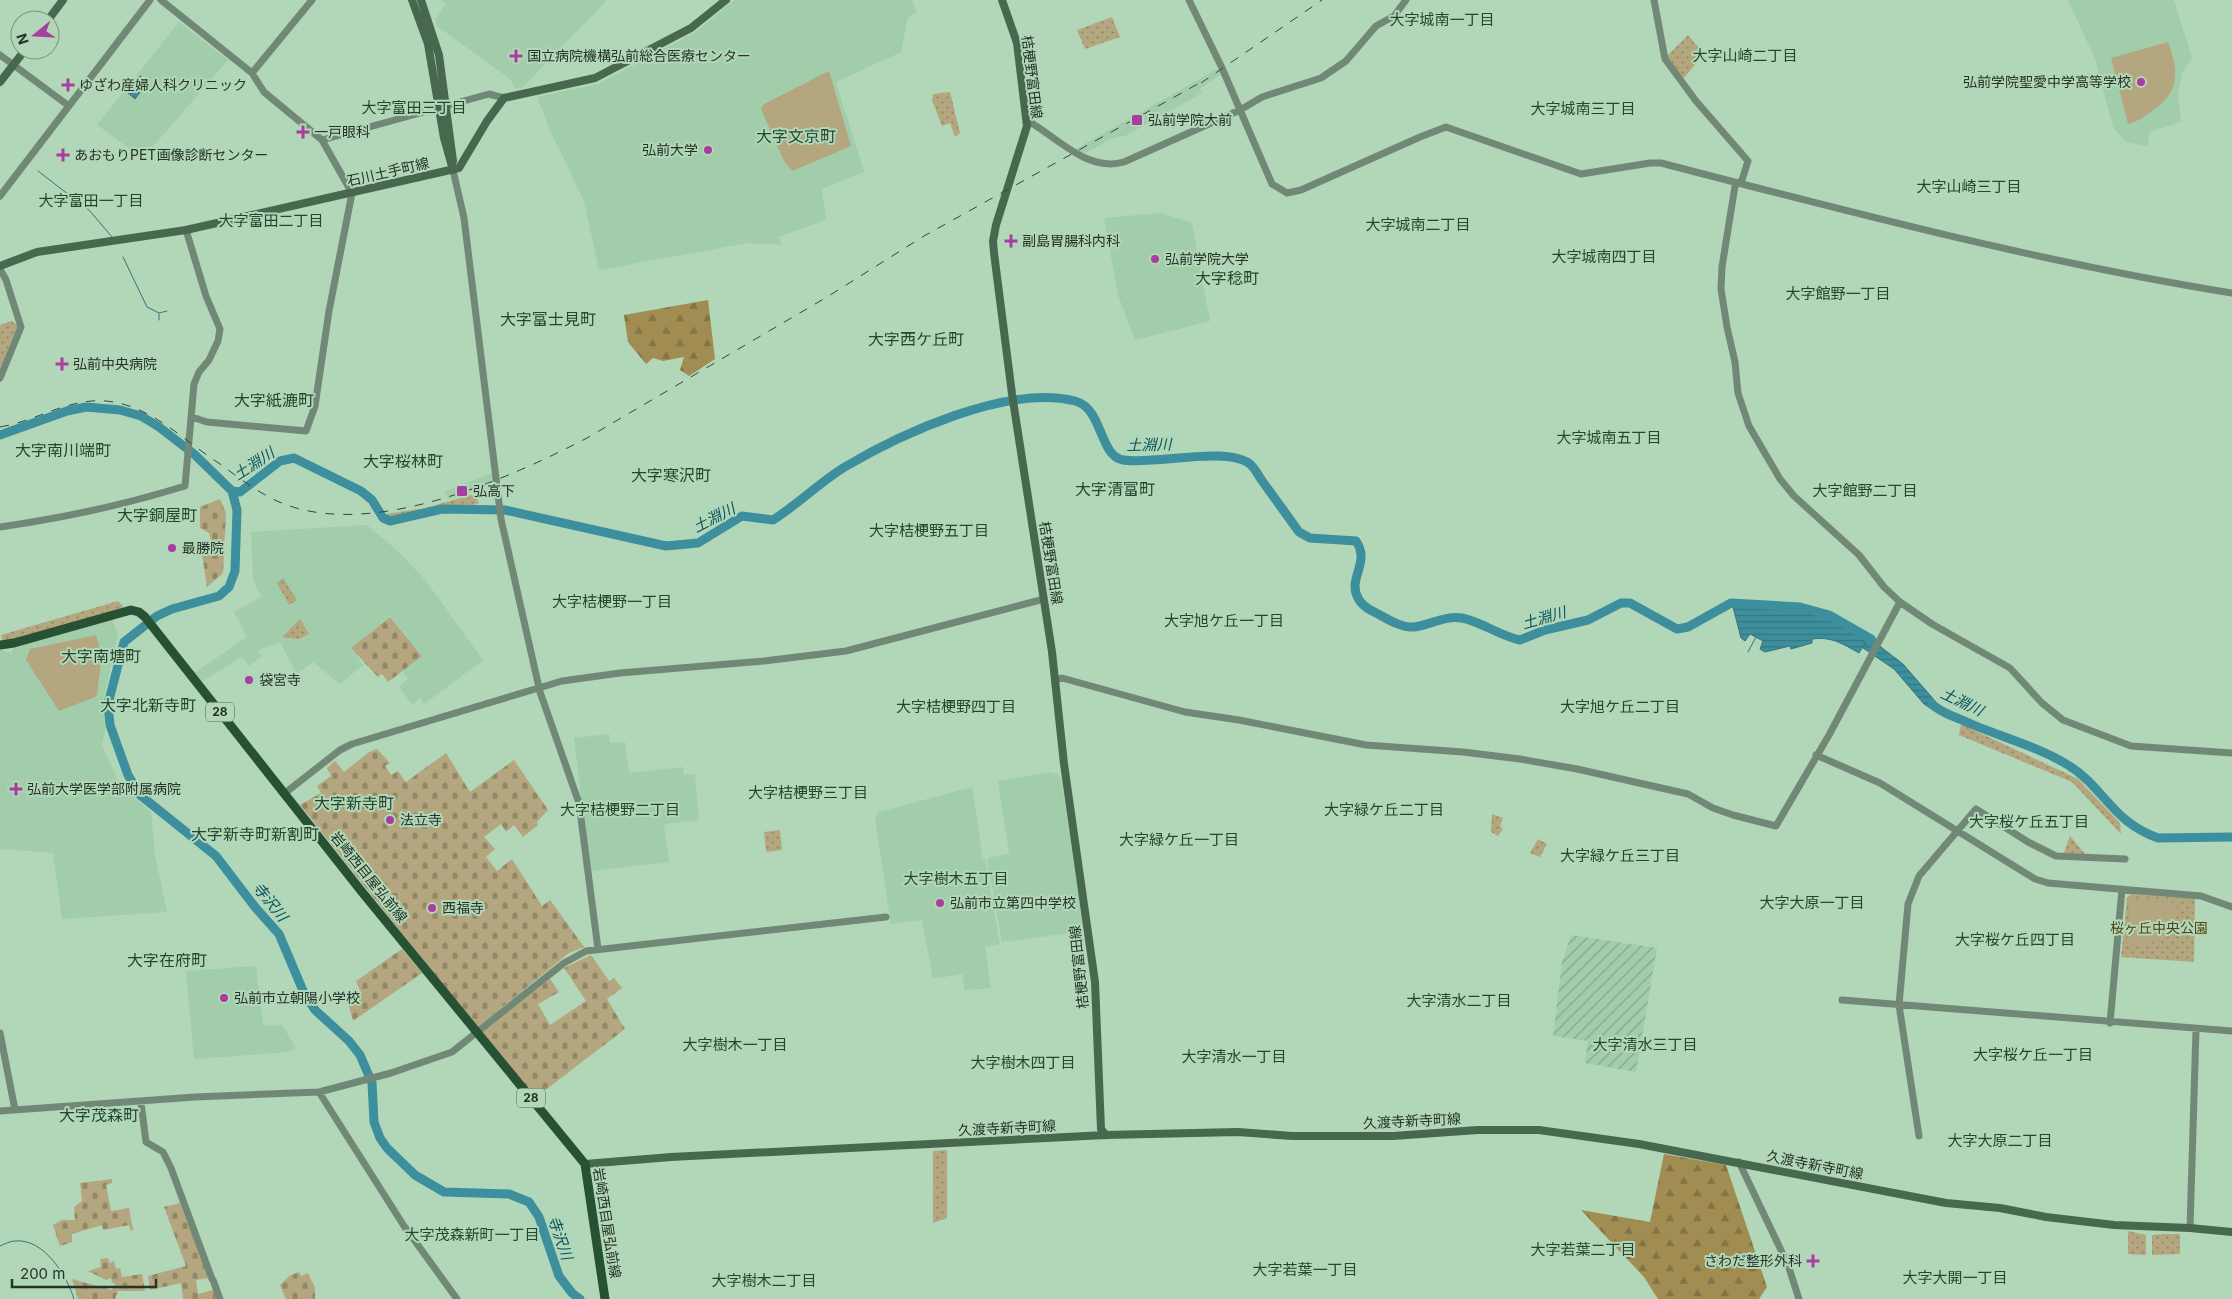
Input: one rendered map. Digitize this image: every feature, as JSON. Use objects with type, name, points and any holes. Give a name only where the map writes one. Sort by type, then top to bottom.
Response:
[{"type":"main road","points":[[412,0],[428,44],[453,170],[459,168],[487,121],[504,98],[595,78],[692,28],[726,0]]},
{"type":"main road","points":[[421,0],[440,55],[442,107]]},
{"type":"main road","name":"桔梗野富田線","points":[[1002,0],[1017,43],[1021,90],[1027,117],[993,241],[1014,407],[1044,599],[1064,764],[1095,985],[1100,1129],[1106,1135]]},
{"type":"main road","points":[[0,82],[17,60]]},
{"type":"main road","name":"石川土手町線","points":[[0,268],[13,260],[42,251],[186,230],[453,170]]},
{"type":"main road","name":"岩崎西目屋弘前線","points":[[0,645],[14,643],[131,610],[139,612],[146,618],[585,1164],[605,1299]]},
{"type":"main road","name":"久渡寺新寺町線","points":[[585,1164],[679,1157],[1106,1135],[1238,1132],[1292,1136],[1393,1136],[1478,1130],[1539,1130],[1566,1132],[1739,1162],[1946,1203],[2000,1208],[2046,1217],[2114,1225],[2190,1228],[2232,1232]]},
{"type":"street","points":[[0,196],[150,0]]},
{"type":"street","points":[[161,0],[252,72],[264,92],[322,140],[352,193],[329,311],[315,406],[306,431],[207,422],[192,417]]},
{"type":"street","points":[[252,72],[312,0]]},
{"type":"street","points":[[1189,0],[1272,184],[1287,193],[1301,190],[1420,136],[1446,127],[1581,174],[1661,163],[2006,249],[2099,269],[2232,293]]},
{"type":"street","points":[[1027,117],[1033,124],[1088,160],[1111,165],[1124,162],[1240,110],[1262,97],[1311,82],[1340,66],[1355,52],[1376,26],[1394,16],[1406,0]]},
{"type":"street","points":[[1654,0],[1665,59],[1696,101],[1748,161],[1742,180],[1735,186],[1728,226],[1722,289],[1726,327],[1735,362],[1740,405],[1770,463],[1794,496],[1859,555],[1884,587],[1900,602],[1932,624],[2010,668],[2042,703],[2073,725],[2131,746],[2232,753]]},
{"type":"street","points":[[0,54],[69,106]]},
{"type":"street","points":[[322,140],[489,94],[504,98]]},
{"type":"street","points":[[453,170],[464,218],[500,516],[539,687],[579,803],[598,949]]},
{"type":"street","points":[[0,527],[99,509],[185,486],[194,384],[218,341],[220,329],[206,296],[186,230]]},
{"type":"street","points":[[0,268],[6,280],[21,327],[0,378]]},
{"type":"street","points":[[284,792],[340,750],[352,744],[562,681],[620,673],[823,655],[846,651],[1044,599]]},
{"type":"street","points":[[1055,680],[1062,678],[1185,712],[1239,720],[1366,746],[1462,752],[1577,769],[1688,794],[1713,808],[1776,826],[1900,602]]},
{"type":"street","points":[[1816,755],[1880,782],[1957,832],[2035,879],[2048,883],[2201,896],[2232,907]]},
{"type":"street","points":[[1919,1136],[1899,1005],[1910,894],[1919,876],[1976,808],[2028,842],[2056,856],[2126,859]]},
{"type":"street","points":[[2110,1023],[2122,889]]},
{"type":"street","points":[[0,1111],[319,1092],[452,1052],[568,960],[579,954],[598,949],[886,917]]},
{"type":"street","points":[[1842,1000],[2196,1030],[2232,1031]]},
{"type":"street","points":[[2190,1228],[2196,1030]]},
{"type":"street","points":[[0,1033],[16,1110]]},
{"type":"street","points":[[319,1092],[404,1226],[457,1299]]},
{"type":"street","points":[[141,1103],[146,1142],[163,1152],[171,1168],[220,1299]]},
{"type":"street","points":[[1739,1162],[1788,1264],[1799,1299]]},
{"type":"shaded area","name":"国立病院機構弘前総合医療センター","points":[[441,0],[607,0],[522,88],[515,88],[510,79],[437,26],[435,20],[446,4]]},
{"type":"shaded area","name":"弘前大学","points":[[735,0],[912,0],[917,12],[908,17],[901,52],[836,82],[864,172],[822,189],[826,220],[778,237],[782,245],[748,243],[599,270],[584,201],[549,128],[537,97],[598,84],[694,33]]},
{"type":"shaded area","name":"弘前学院聖愛中学高等学校","points":[[2068,0],[2174,0],[2192,58],[2183,71],[2178,94],[2181,122],[2149,132],[2148,146],[2126,142],[2113,127],[2095,59]]},
{"type":"shaded area","points":[[179,22],[228,60],[143,158],[97,125]]},
{"type":"shaded area","name":"弘前学院大前","points":[[1219,68],[1221,74],[1200,89],[1202,93],[1123,137],[1111,139],[1084,154],[1076,149]]},
{"type":"shaded area","name":"弘前学院大学","points":[[1161,213],[1192,223],[1210,321],[1135,340],[1118,295],[1104,218]]},
{"type":"shaded area","name":"弘高下","points":[[492,473],[493,483],[448,499],[445,491]]},
{"type":"shaded area","points":[[367,525],[400,553],[426,581],[483,660],[424,704],[420,698],[412,705],[399,686],[408,679],[402,671],[423,656],[390,616],[351,648],[363,665],[340,684],[313,662],[297,674],[280,642],[258,650],[262,656],[249,666],[242,657],[201,682],[194,673],[247,637],[234,612],[261,597],[253,579],[251,532]]},
{"type":"shaded area","points":[[112,619],[118,635],[103,700],[105,731],[102,745],[120,785],[151,812],[155,855],[167,912],[62,919],[53,853],[0,849],[0,649],[11,653],[15,647]]},
{"type":"shaded area","points":[[609,734],[610,743],[625,742],[629,773],[683,767],[684,775],[695,774],[699,820],[664,824],[669,862],[590,871],[574,738]]},
{"type":"shaded area","points":[[1050,772],[1057,774],[1061,779],[1085,931],[1002,942],[987,858],[1009,854],[998,781]]},
{"type":"shaded area","name":"弘前市立第四中学校","points":[[972,787],[983,859],[985,859],[1000,944],[985,947],[991,988],[965,990],[962,974],[933,979],[922,920],[891,924],[875,818],[879,812]]},
{"type":"shaded area","points":[[1571,935],[1657,948],[1636,1072],[1585,1063],[1588,1041],[1553,1036],[1562,962]]},
{"type":"shaded area","name":"弘前市立朝陽小学校","points":[[256,966],[263,1026],[282,1025],[296,1048],[288,1052],[194,1059],[186,971]]},
{"type":"green space","points":[[1112,17],[1120,37],[1085,49],[1077,30]]},
{"type":"green space","points":[[1688,35],[1704,54],[1683,79],[1667,56]]},
{"type":"green space","points":[[2168,42],[2175,72],[2175,81],[2172,89],[2161,104],[2140,119],[2128,124],[2111,58]]},
{"type":"green space","points":[[829,71],[851,146],[792,171],[784,161],[761,109],[764,104]]},
{"type":"green space","points":[[950,92],[960,133],[955,137],[950,123],[942,126],[932,100],[933,94]]},
{"type":"green space","points":[[708,300],[715,359],[689,376],[680,370],[684,357],[663,361],[653,358],[646,364],[628,342],[624,315]]},
{"type":"green space","points":[[11,321],[18,325],[0,368],[0,325]]},
{"type":"green space","points":[[471,495],[476,497],[479,503],[406,516],[393,517],[386,514],[425,508]]},
{"type":"green space","points":[[220,499],[226,513],[223,573],[207,587],[202,554],[214,550],[209,533],[200,528],[200,507]]},
{"type":"green space","points":[[283,578],[297,600],[289,605],[277,583]]},
{"type":"green space","points":[[118,601],[123,606],[122,609],[3,642],[1,635]]},
{"type":"green space","points":[[390,617],[422,656],[388,682],[382,674],[378,677],[351,648]]},
{"type":"green space","points":[[300,619],[309,634],[299,639],[282,637]]},
{"type":"green space","points":[[96,635],[102,654],[97,695],[59,711],[26,660],[30,649]]},
{"type":"green space","points":[[1961,724],[2078,779],[2120,823],[2121,834],[2072,782],[1959,735]]},
{"type":"green space","points":[[377,749],[390,763],[385,766],[391,775],[398,771],[406,782],[446,753],[470,792],[514,760],[548,810],[537,822],[538,825],[523,837],[514,825],[506,832],[501,824],[484,837],[495,849],[486,857],[497,871],[512,859],[542,906],[550,900],[584,947],[569,953],[479,1026],[476,1026],[300,805],[321,793],[317,786],[331,776],[327,768],[335,761],[344,772],[369,752]]},
{"type":"green space","points":[[1492,814],[1503,818],[1500,826],[1503,829],[1498,836],[1491,832]]},
{"type":"green space","points":[[780,830],[782,850],[766,852],[764,832]]},
{"type":"green space","points":[[2070,836],[2085,854],[2064,853]]},
{"type":"green space","points":[[1538,839],[1547,844],[1540,857],[1530,853]]},
{"type":"green space","name":"桜ヶ丘中央公園","points":[[2132,893],[2195,899],[2194,962],[2121,957],[2127,898]]},
{"type":"green space","points":[[2131,899],[2178,903],[2173,924],[2164,937],[2149,943],[2127,943]]},
{"type":"green space","points":[[402,949],[422,973],[353,1021],[347,1000],[361,993],[356,981]]},
{"type":"green space","points":[[591,955],[609,981],[614,978],[622,988],[607,999],[625,1029],[535,1098],[482,1032],[550,979],[559,992],[538,1004],[550,1025],[586,1001],[564,968]]},
{"type":"green space","points":[[947,1150],[947,1218],[933,1223],[933,1151]]},
{"type":"green space","points":[[1664,1154],[1726,1165],[1767,1287],[1759,1299],[1658,1299],[1644,1277],[1581,1210],[1650,1222]]},
{"type":"green space","points":[[112,1179],[112,1183],[106,1185],[111,1211],[129,1208],[133,1230],[131,1231],[129,1225],[103,1230],[102,1225],[72,1234],[72,1242],[60,1246],[53,1225],[62,1220],[75,1220],[74,1207],[82,1201],[80,1183]]},
{"type":"green space","points":[[180,1203],[209,1278],[196,1280],[198,1294],[213,1290],[217,1299],[183,1299],[181,1283],[150,1290],[148,1276],[186,1266],[164,1207]]},
{"type":"green space","points":[[2128,1231],[2146,1235],[2146,1255],[2128,1254]]},
{"type":"green space","points":[[2180,1234],[2180,1254],[2152,1255],[2152,1235]]},
{"type":"green space","points":[[108,1258],[110,1263],[114,1261],[116,1269],[120,1268],[122,1277],[142,1274],[145,1291],[118,1291],[115,1299],[78,1299],[72,1279],[112,1290],[115,1283],[112,1283],[111,1278],[106,1280],[88,1271],[101,1267],[100,1259]]},
{"type":"green space","points":[[299,1272],[301,1276],[308,1273],[315,1288],[315,1299],[286,1299],[280,1285],[289,1276]]},
{"type":"water","points":[[140,76],[148,82],[135,99],[127,92]]},
{"type":"water","points":[[1733,607],[1803,609],[1831,617],[1870,641],[1868,637],[1903,664],[1942,709],[1939,714],[1924,704],[1894,669],[1863,648],[1867,640],[1859,653],[1837,642],[1819,638],[1812,639],[1812,643],[1791,649],[1790,646],[1765,652],[1760,649],[1763,641],[1750,634],[1745,641],[1741,638]]},
{"type":"waterway","points":[[38,171],[90,211],[112,237]]},
{"type":"waterway","points":[[123,257],[147,307],[159,313],[167,311]]},
{"type":"waterway","points":[[159,314],[159,320]]},
{"type":"waterway","name":"土淵川","points":[[232,491],[240,492],[280,461],[294,458],[361,491],[372,500],[383,518],[390,521],[442,509],[505,510],[666,546],[698,543],[742,516],[773,520],[843,468],[924,427],[955,415],[987,406],[1018,400],[1048,398],[1075,401],[1084,405],[1091,413],[1109,450],[1115,457],[1123,460],[1137,461],[1225,456],[1250,464],[1299,532],[1310,538],[1356,541],[1361,556],[1355,584],[1358,598],[1369,609],[1400,625],[1414,627],[1456,617],[1520,640],[1545,630],[1588,620],[1621,603],[1630,603],[1677,629],[1688,627],[1731,603],[1800,607],[1829,615],[1871,639],[1875,645]]},
{"type":"waterway","name":"寺沢川","points":[[0,435],[67,411],[86,407],[120,410],[141,416],[159,427],[194,454],[232,491],[237,510],[235,571],[229,587],[219,596],[172,609],[157,616],[124,642],[108,704],[110,725],[128,775],[140,795],[216,856],[255,907],[279,934],[304,993],[315,1010],[349,1041],[360,1055],[372,1083],[374,1122],[380,1138],[387,1148],[415,1175],[444,1192],[509,1194],[529,1202],[539,1217],[559,1276],[572,1293],[580,1299]]},
{"type":"waterway","points":[[1748,652],[1756,637]]},
{"type":"waterway","name":"土淵川","points":[[1932,704],[1950,715],[2029,746],[2068,765],[2091,783],[2119,814],[2142,831],[2158,838],[2232,837]]},
{"type":"waterway","points":[[0,1246],[13,1241],[26,1242],[45,1252],[60,1270],[74,1299]]},
{"type":"railway","points":[[1201,83],[1322,0]]},
{"type":"railway","points":[[0,427],[27,420],[65,406],[92,401],[106,401],[138,409],[166,425],[262,493],[277,501],[313,512],[352,514],[393,510],[435,501],[517,471],[587,438],[827,297],[924,236],[1205,80]]},
{"type":"place","name":"国立病院機構弘前総合医療センター","points":[[516,56]]},
{"type":"place","name":"弘前学院聖愛中学高等学校","points":[[2141,82]]},
{"type":"place","name":"ゆざわ産婦人科クリニック","points":[[68,85]]},
{"type":"place","name":"弘前学院大前","points":[[1137,120]]},
{"type":"place","name":"一戸眼科","points":[[303,132]]},
{"type":"place","name":"弘前大学","points":[[708,150]]},
{"type":"place","name":"あおもりPET画像診断センター","points":[[63,155]]},
{"type":"place","name":"副島胃腸科内科","points":[[1011,241]]},
{"type":"place","name":"弘前学院大学","points":[[1155,259]]},
{"type":"place","name":"弘前中央病院","points":[[62,364]]},
{"type":"place","name":"弘高下","points":[[462,491]]},
{"type":"place","name":"最勝院","points":[[172,548]]},
{"type":"place","name":"袋宮寺","points":[[249,680]]},
{"type":"place","name":"弘前大学医学部附属病院","points":[[16,789]]},
{"type":"place","name":"法立寺","points":[[390,820]]},
{"type":"place","name":"弘前市立第四中学校","points":[[940,903]]},
{"type":"place","name":"西福寺","points":[[432,908]]},
{"type":"place","name":"弘前市立朝陽小学校","points":[[224,998]]},
{"type":"place","name":"さわだ整形外科","points":[[1813,1261]]},
{"type":"district","name":"大字城南一丁目","points":[[1442,20]]},
{"type":"district","name":"大字山崎二丁目","points":[[1745,56]]},
{"type":"district","name":"大字富田三丁目","points":[[414,108]]},
{"type":"district","name":"大字城南三丁目","points":[[1583,109]]},
{"type":"district","name":"大字文京町","points":[[796,136]]},
{"type":"district","name":"大字山崎三丁目","points":[[1969,187]]},
{"type":"district","name":"大字富田一丁目","points":[[91,201]]},
{"type":"district","name":"大字富田二丁目","points":[[271,221]]},
{"type":"district","name":"大字城南二丁目","points":[[1418,225]]},
{"type":"district","name":"大字城南四丁目","points":[[1604,257]]},
{"type":"district","name":"大字稔町","points":[[1227,278]]},
{"type":"district","name":"大字館野一丁目","points":[[1838,294]]},
{"type":"district","name":"大字富士見町","points":[[548,319]]},
{"type":"district","name":"大字西ケ丘町","points":[[916,339]]},
{"type":"district","name":"大字紙漉町","points":[[274,400]]},
{"type":"district","name":"大字城南五丁目","points":[[1609,438]]},
{"type":"district","name":"大字南川端町","points":[[63,450]]},
{"type":"district","name":"大字桜林町","points":[[403,461]]},
{"type":"district","name":"大字寒沢町","points":[[671,475]]},
{"type":"district","name":"大字清富町","points":[[1115,489]]},
{"type":"district","name":"大字館野二丁目","points":[[1865,491]]},
{"type":"district","name":"大字銅屋町","points":[[157,515]]},
{"type":"district","name":"大字桔梗野五丁目","points":[[929,531]]},
{"type":"district","name":"大字桔梗野一丁目","points":[[612,602]]},
{"type":"district","name":"大字旭ケ丘一丁目","points":[[1224,621]]},
{"type":"district","name":"大字南塘町","points":[[101,656]]},
{"type":"district","name":"大字北新寺町","points":[[148,705]]},
{"type":"district","name":"大字桔梗野四丁目","points":[[956,707]]},
{"type":"district","name":"大字旭ケ丘二丁目","points":[[1620,707]]},
{"type":"district","name":"大字桔梗野三丁目","points":[[808,793]]},
{"type":"district","name":"大字新寺町","points":[[354,803]]},
{"type":"district","name":"大字桔梗野二丁目","points":[[620,810]]},
{"type":"district","name":"大字緑ケ丘二丁目","points":[[1384,810]]},
{"type":"district","name":"大字桜ケ丘五丁目","points":[[2029,822]]},
{"type":"district","name":"大字新寺町新割町","points":[[255,834]]},
{"type":"district","name":"大字緑ケ丘一丁目","points":[[1179,840]]},
{"type":"district","name":"大字緑ケ丘三丁目","points":[[1620,856]]},
{"type":"district","name":"大字樹木五丁目","points":[[956,879]]},
{"type":"district","name":"大字大原一丁目","points":[[1812,903]]},
{"type":"district","name":"大字桜ケ丘四丁目","points":[[2015,940]]},
{"type":"district","name":"大字在府町","points":[[167,960]]},
{"type":"district","name":"大字清水二丁目","points":[[1459,1001]]},
{"type":"district","name":"大字樹木一丁目","points":[[735,1045]]},
{"type":"district","name":"大字清水三丁目","points":[[1645,1045]]},
{"type":"district","name":"大字桜ケ丘一丁目","points":[[2033,1055]]},
{"type":"district","name":"大字清水一丁目","points":[[1234,1057]]},
{"type":"district","name":"大字樹木四丁目","points":[[1023,1063]]},
{"type":"district","name":"大字茂森町","points":[[99,1115]]},
{"type":"district","name":"大字大原二丁目","points":[[2000,1141]]},
{"type":"district","name":"大字茂森新町一丁目","points":[[472,1235]]},
{"type":"district","name":"大字若葉二丁目","points":[[1583,1250]]},
{"type":"district","name":"大字若葉一丁目","points":[[1305,1270]]},
{"type":"district","name":"大字大開一丁目","points":[[1955,1278]]},
{"type":"district","name":"大字樹木二丁目","points":[[764,1281]]}]
